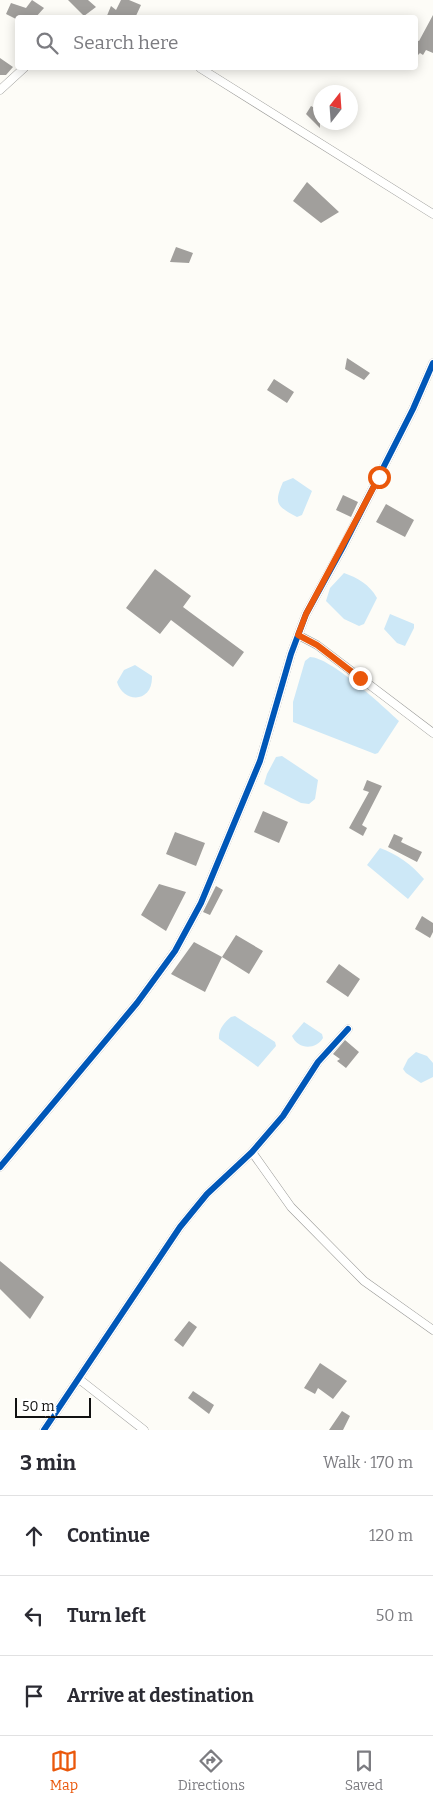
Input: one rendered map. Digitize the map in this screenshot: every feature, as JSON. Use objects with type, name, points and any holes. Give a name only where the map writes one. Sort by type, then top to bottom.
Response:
[{"type":"street","points":[[0,90],[22,70]]},
{"type":"street","points":[[203,70],[433,214]]},
{"type":"street","points":[[0,1167],[137,1003],[175,952],[201,904],[260,761],[306,614],[344,545],[413,409],[433,363]]},
{"type":"street","points":[[298,635],[317,645],[433,733]]},
{"type":"street","points":[[44,1430],[80,1379],[180,1227],[207,1194],[252,1152],[283,1116],[318,1062],[348,1029]]},
{"type":"street","points":[[252,1152],[291,1206],[364,1281],[433,1330]]},
{"type":"street","points":[[80,1379],[144,1430]]},
{"type":"water","points":[[293,478],[312,491],[302,515],[297,517],[281,507],[278,499],[283,482]]},
{"type":"water","points":[[344,573],[363,582],[377,598],[364,624],[359,626],[344,619],[326,601],[330,588]]},
{"type":"water","points":[[390,614],[414,624],[414,628],[405,646],[397,643],[384,629]]},
{"type":"water","points":[[310,657],[319,659],[343,673],[399,721],[378,753],[375,754],[293,722],[293,702],[305,661]]},
{"type":"water","points":[[135,665],[152,676],[151,685],[148,692],[143,696],[131,697],[120,689],[117,682],[124,670]]},
{"type":"water","points":[[282,756],[318,780],[315,799],[309,804],[301,803],[264,784],[276,757]]},
{"type":"water","points":[[380,848],[404,860],[424,879],[408,899],[367,865]]},
{"type":"water","points":[[235,1016],[275,1042],[276,1046],[258,1067],[219,1039],[222,1026],[231,1017]]},
{"type":"water","points":[[304,1022],[322,1034],[323,1038],[316,1045],[303,1046],[298,1044],[292,1036]]},
{"type":"water","points":[[416,1052],[427,1056],[433,1063],[433,1077],[421,1083],[403,1069],[408,1059]]},
{"type":"building","points":[[32,0],[44,8],[38,15],[15,15],[15,18],[6,14],[11,3],[26,8]]},
{"type":"building","points":[[68,0],[88,0],[96,7],[83,15]]},
{"type":"building","points":[[121,0],[129,0],[141,5],[136,15],[107,15],[111,6],[116,10]]},
{"type":"building","points":[[433,15],[433,53],[426,50],[423,55],[420,53],[418,55],[419,41]]},
{"type":"building","points":[[0,58],[13,67],[6,75],[0,75]]},
{"type":"building","points":[[311,106],[313,107],[313,121],[306,114]]},
{"type":"building","points":[[307,182],[339,212],[321,223],[293,201]]},
{"type":"building","points":[[176,247],[193,253],[189,263],[170,262]]},
{"type":"building","points":[[347,358],[370,373],[364,380],[345,369]]},
{"type":"building","points":[[274,379],[294,392],[287,403],[267,390]]},
{"type":"building","points":[[343,495],[358,502],[351,517],[336,510]]},
{"type":"building","points":[[386,504],[414,520],[405,537],[376,522]]},
{"type":"building","points":[[155,569],[191,596],[183,607],[244,652],[233,667],[171,620],[160,634],[126,608]]},
{"type":"building","points":[[367,780],[382,786],[362,825],[367,828],[363,836],[349,828],[369,792],[363,790]]},
{"type":"building","points":[[263,811],[288,822],[279,843],[254,832]]},
{"type":"building","points":[[175,832],[205,843],[196,866],[166,854]]},
{"type":"building","points":[[394,834],[403,838],[401,842],[422,852],[417,862],[388,847]]},
{"type":"building","points":[[159,884],[186,892],[166,931],[141,915]]},
{"type":"building","points":[[216,886],[223,890],[210,915],[203,912]]},
{"type":"building","points":[[422,916],[433,923],[433,932],[430,938],[415,929]]},
{"type":"building","points":[[236,935],[263,951],[249,974],[222,957]]},
{"type":"building","points":[[194,942],[222,957],[205,992],[171,974]]},
{"type":"building","points":[[339,964],[360,979],[348,997],[326,982]]},
{"type":"building","points":[[345,1040],[359,1052],[346,1068],[337,1061],[340,1059],[333,1054]]},
{"type":"building","points":[[0,1261],[44,1297],[30,1319],[0,1289]]},
{"type":"building","points":[[189,1321],[197,1327],[183,1347],[174,1340]]},
{"type":"building","points":[[320,1363],[347,1381],[333,1399],[318,1388],[315,1394],[304,1388]]},
{"type":"building","points":[[193,1391],[214,1405],[209,1414],[188,1398]]},
{"type":"building","points":[[342,1411],[350,1416],[343,1430],[329,1430]]},
{"type":"cycle path","points":[[0,1167],[137,1003],[175,951],[201,903],[260,761],[291,654],[306,614],[344,545],[413,409],[433,363]]},
{"type":"cycle path","points":[[44,1430],[180,1227],[207,1194],[252,1152],[283,1116],[318,1062],[348,1029]]},
{"type":"route","points":[[360,678],[317,645],[298,635],[306,614],[379,477]]}]
